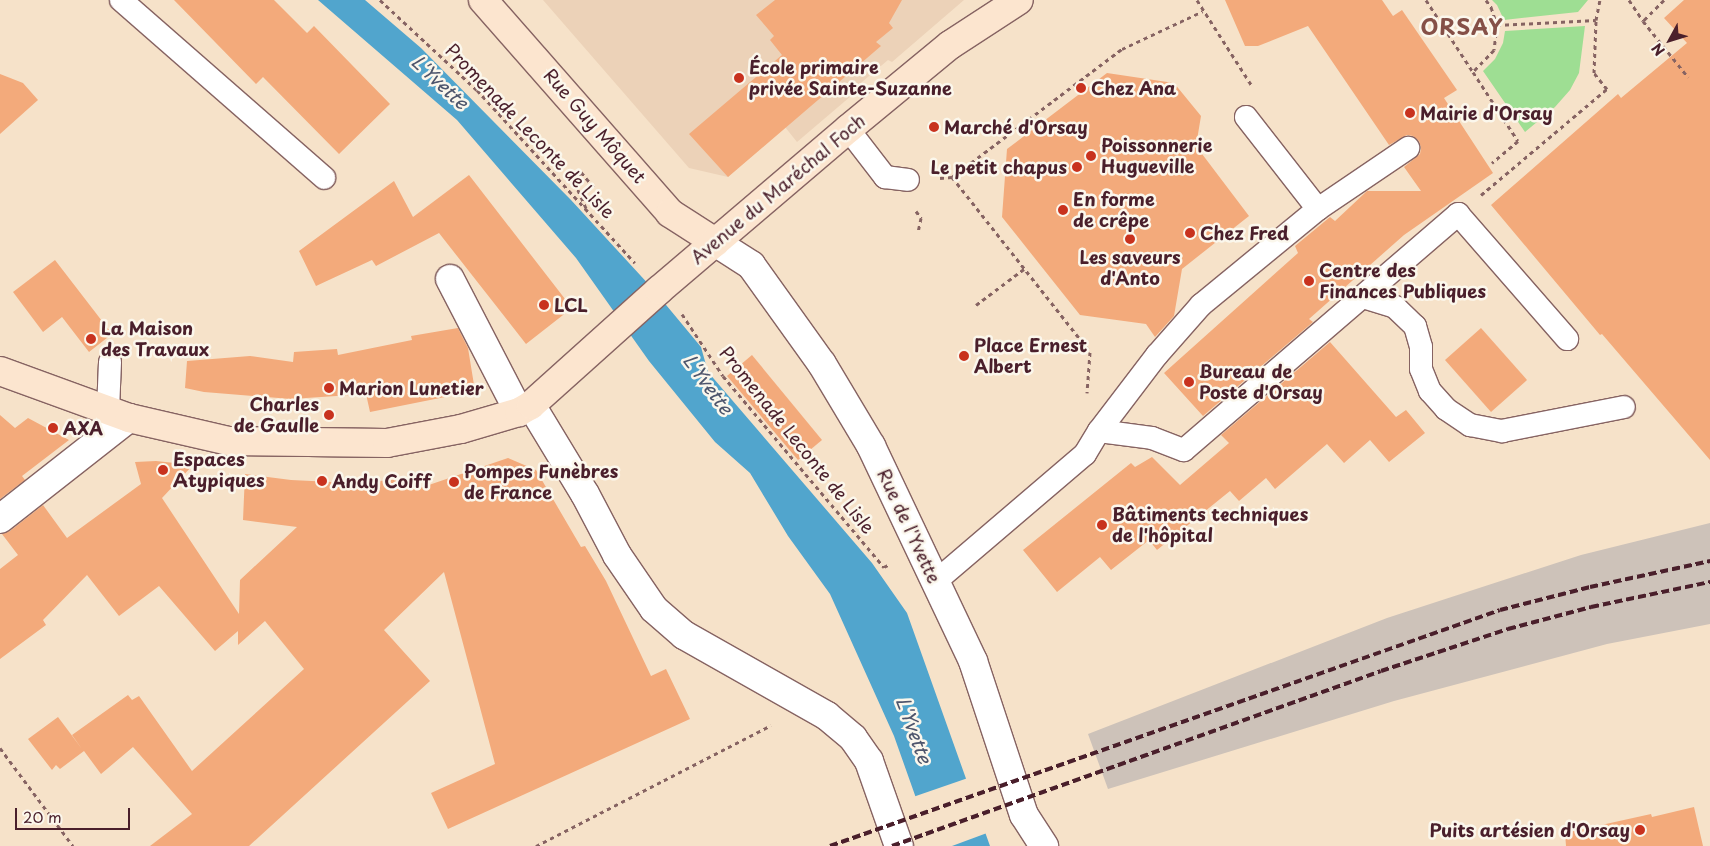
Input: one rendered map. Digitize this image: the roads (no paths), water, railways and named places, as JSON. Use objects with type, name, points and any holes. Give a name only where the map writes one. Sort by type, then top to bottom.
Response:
[{"type":"main road","name":"Rue Guy Môquet","points":[[483,0],[670,213],[715,242]]},
{"type":"main road","name":"Avenue du Maréchal Foch","points":[[525,408],[605,340],[659,290],[848,129],[950,45],[1017,1]]},
{"type":"main road","points":[[0,371],[118,414],[229,441],[388,444],[471,426],[525,408]]},
{"type":"street","name":"Rue de l'Yvette","points":[[715,242],[751,265],[822,364],[870,446],[973,661],[1024,815],[1044,846]]},
{"type":"street","points":[[450,279],[525,408],[584,494],[617,554],[654,609],[684,635],[827,716],[853,738],[869,761],[899,846]]},
{"type":"street","points":[[0,519],[118,414]]},
{"type":"lane","points":[[121,0],[324,178]]},
{"type":"lane","points":[[1246,117],[1318,209]]},
{"type":"lane","points":[[848,129],[885,177],[908,180]]},
{"type":"lane","points":[[935,582],[1085,454],[1099,431],[1157,355],[1201,305],[1318,209],[1408,148]]},
{"type":"lane","points":[[1099,431],[1152,438],[1184,450],[1458,214],[1567,339]]},
{"type":"lane","points":[[1363,296],[1395,307],[1414,326],[1421,347],[1421,369],[1430,391],[1446,409],[1470,426],[1502,431],[1624,407]]},
{"type":"lane","points":[[110,362],[118,414]]},
{"type":"water","name":"L'Yvette","points":[[318,0],[365,0],[421,48],[571,200],[652,288],[701,347],[708,372],[872,563],[907,613],[990,846],[933,846],[894,736],[830,594],[788,536],[750,473],[715,442],[649,361],[576,258],[457,120]]},
{"type":"railway","points":[[830,846],[1500,610],[1590,587],[1710,561]]},
{"type":"railway","points":[[892,846],[1381,671],[1508,629],[1591,607],[1710,582]]},
{"type":"place","name":"École primaire privée Sainte-Suzanne","points":[[739,78]]},
{"type":"place","name":"Chez Ana","points":[[1081,88]]},
{"type":"place","name":"Mairie d'Orsay","points":[[1410,113]]},
{"type":"place","name":"Marché d'Orsay","points":[[934,127]]},
{"type":"place","name":"Poissonnerie Hugueville","points":[[1091,156]]},
{"type":"place","name":"Le petit chapus","points":[[1077,167]]},
{"type":"place","name":"En forme de crêpe","points":[[1063,210]]},
{"type":"place","name":"Chez Fred","points":[[1190,233]]},
{"type":"place","name":"Les saveurs d'Anto","points":[[1130,239]]},
{"type":"place","name":"Centre des Finances Publiques","points":[[1309,281]]},
{"type":"place","name":"LCL","points":[[544,305]]},
{"type":"place","name":"La Maison des Travaux","points":[[91,339]]},
{"type":"place","name":"Place Ernest Albert","points":[[964,356]]},
{"type":"place","name":"Bureau de Poste d'Orsay","points":[[1189,382]]},
{"type":"place","name":"Marion Lunetier","points":[[329,388]]},
{"type":"place","name":"Charles de Gaulle","points":[[329,415]]},
{"type":"place","name":"AXA","points":[[53,428]]},
{"type":"place","name":"Espaces Atypiques","points":[[163,470]]},
{"type":"place","name":"Andy Coiff","points":[[322,481]]},
{"type":"place","name":"Pompes Funèbres de France","points":[[454,482]]},
{"type":"place","name":"Bâtiments techniques de l'hôpital","points":[[1102,525]]},
{"type":"place","name":"Puits artésien d'Orsay","points":[[1640,830]]},
{"type":"district","name":"ORSAY","points":[[1462,26]]}]
